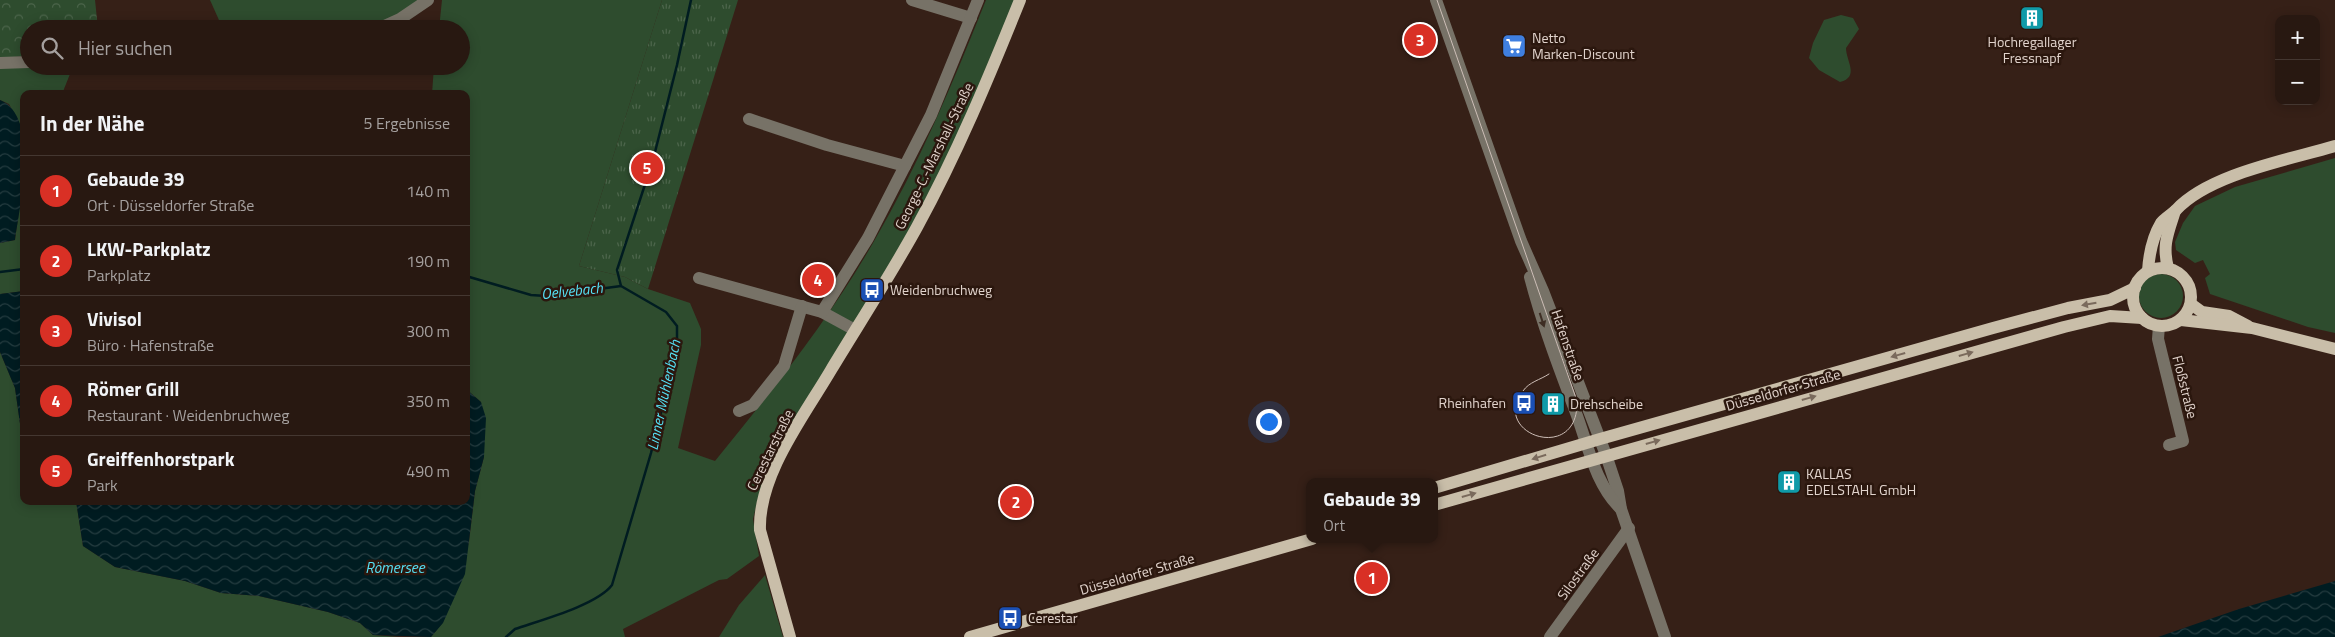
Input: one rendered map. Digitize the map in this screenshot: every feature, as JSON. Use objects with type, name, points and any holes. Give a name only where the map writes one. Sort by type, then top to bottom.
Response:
[{"type":"main road","name":"George-C.-Marshall-Straße","points":[[863,318],[894,267],[940,183],[991,73],[1020,0]]},
{"type":"main road","points":[[2148,271],[2149,253],[2162,222],[2188,198],[2219,182],[2335,146]]},
{"type":"main road","points":[[2168,268],[2164,252],[2175,211]]},
{"type":"main road","points":[[2181,320],[2191,304],[2192,296],[2186,280],[2175,270],[2168,268],[2148,271],[2140,278],[2134,288],[2134,304],[2142,318],[2159,326],[2167,326],[2181,320],[2252,328],[2335,349]]},
{"type":"main road","name":"Düsseldorfer Straße","points":[[1438,487],[1600,439],[2040,315],[2110,300],[2134,288]]},
{"type":"main road","points":[[2191,304],[2202,312],[2229,316],[2252,328]]},
{"type":"main road","name":"Düsseldorfer Straße","points":[[1438,504],[2064,327],[2110,316],[2142,318]]},
{"type":"main road","name":"Cerestarstraße","points":[[790,637],[760,530],[761,503],[766,488],[794,431],[863,318]]},
{"type":"main road","name":"Düsseldorfer Straße","points":[[970,637],[1306,541]]},
{"type":"street","points":[[398,20],[428,0]]},
{"type":"street","points":[[912,0],[971,18]]},
{"type":"street","points":[[822,312],[868,238],[935,106],[978,0]]},
{"type":"street","name":"Hafenstraße","points":[[1436,0],[1521,241],[1543,291],[1606,455],[1618,491],[1621,509],[1665,637]]},
{"type":"street","points":[[0,64],[20,63]]},
{"type":"street","points":[[749,119],[828,145],[905,166]]},
{"type":"street","name":"Hafenstraße","points":[[1521,241],[1540,313],[1586,443],[1609,497],[1621,509]]},
{"type":"street","points":[[699,278],[822,312],[855,330]]},
{"type":"street","points":[[739,410],[753,405],[784,366],[802,306]]},
{"type":"street","name":"Floßstraße","points":[[2159,326],[2158,339],[2183,440],[2169,445]]},
{"type":"street","name":"Silostraße","points":[[1550,637],[1629,528]]},
{"type":"green space","points":[[0,0],[95,0],[97,20],[20,20],[20,57],[0,58]]},
{"type":"green space","points":[[210,0],[434,0],[402,20],[219,20]]},
{"type":"green space","points":[[442,0],[662,0],[579,266],[625,277],[648,289],[690,303],[701,329],[701,345],[678,448],[715,461],[778,382],[856,272],[905,184],[934,124],[986,0],[1015,0],[986,72],[936,182],[758,498],[753,519],[759,556],[727,579],[719,580],[623,629],[625,637],[431,637],[443,622],[469,542],[475,491],[484,457],[481,402],[470,392],[470,90],[432,90],[433,75],[470,75],[470,20],[440,20]]},
{"type":"green space","points":[[662,0],[738,0],[648,289],[625,277],[579,266]]},
{"type":"green space","points":[[1841,15],[1853,18],[1859,29],[1846,48],[1851,72],[1846,80],[1840,82],[1819,70],[1809,58],[1813,43],[1824,20]]},
{"type":"green space","points":[[0,58],[20,64],[20,75],[70,75],[64,90],[20,90],[20,125],[9,104],[0,100]]},
{"type":"green space","points":[[2335,158],[2335,333],[2308,327],[2210,294],[2205,278],[2210,274],[2203,260],[2195,263],[2176,250],[2175,242],[2183,223],[2195,206],[2235,187]]},
{"type":"green space","points":[[20,203],[20,292],[0,294],[0,243],[15,240]]},
{"type":"green space","points":[[2165,274],[2177,280],[2182,287],[2182,305],[2177,312],[2170,317],[2157,318],[2149,315],[2142,308],[2139,292],[2142,284],[2149,277]]},
{"type":"green space","points":[[0,352],[15,388],[20,424],[20,505],[77,505],[83,546],[115,567],[185,581],[221,593],[259,596],[328,612],[360,623],[373,635],[399,637],[0,637]]},
{"type":"green space","points":[[765,575],[783,637],[719,637],[739,605]]},
{"type":"water","points":[[0,100],[12,109],[20,124],[20,206],[15,240],[0,243]]},
{"type":"water","points":[[20,292],[20,424],[15,388],[0,352],[0,294]]},
{"type":"water","name":"Römersee","points":[[470,392],[481,402],[486,418],[484,457],[475,491],[465,574],[443,623],[431,637],[373,635],[360,623],[328,612],[259,596],[221,593],[185,581],[115,567],[83,546],[77,505],[470,505]]},
{"type":"water","points":[[2335,581],[2335,637],[2158,637],[2239,609]]},
{"type":"waterway","name":"Linner Mühlenbach","points":[[506,637],[515,629],[582,605],[605,592],[612,585],[651,453],[677,348],[677,326],[666,312],[621,286],[617,270],[653,160],[691,0]]},
{"type":"waterway","name":"Oelvebach","points":[[0,272],[20,270]]},
{"type":"waterway","name":"Oelvebach","points":[[470,277],[531,295],[546,296],[621,286]]},
{"type":"tram line","points":[[1437,0],[1577,401],[1574,421],[1565,432],[1552,437],[1538,436],[1526,430],[1517,420],[1516,406],[1525,388],[1549,374]]},
{"type":"place","name":"Hochregallager Fressnapf","points":[[2032,18]]},
{"type":"place","name":"Vivisol","points":[[1420,40]]},
{"type":"place","name":"Netto Marken-Discount","points":[[1514,46]]},
{"type":"place","name":"Greiffenhorstpark","points":[[647,168]]},
{"type":"place","name":"Römer Grill","points":[[818,280]]},
{"type":"place","name":"Weidenbruchweg","points":[[872,290]]},
{"type":"place","name":"Rheinhafen","points":[[1524,403]]},
{"type":"place","name":"Drehscheibe","points":[[1553,404]]},
{"type":"place","name":"KALLAS EDELSTAHL GmbH","points":[[1789,482]]},
{"type":"place","name":"LKW-Parkplatz","points":[[1016,502]]},
{"type":"place","name":"Gebaude 39","points":[[1372,578]]},
{"type":"place","name":"Cerestar","points":[[1010,618]]}]
